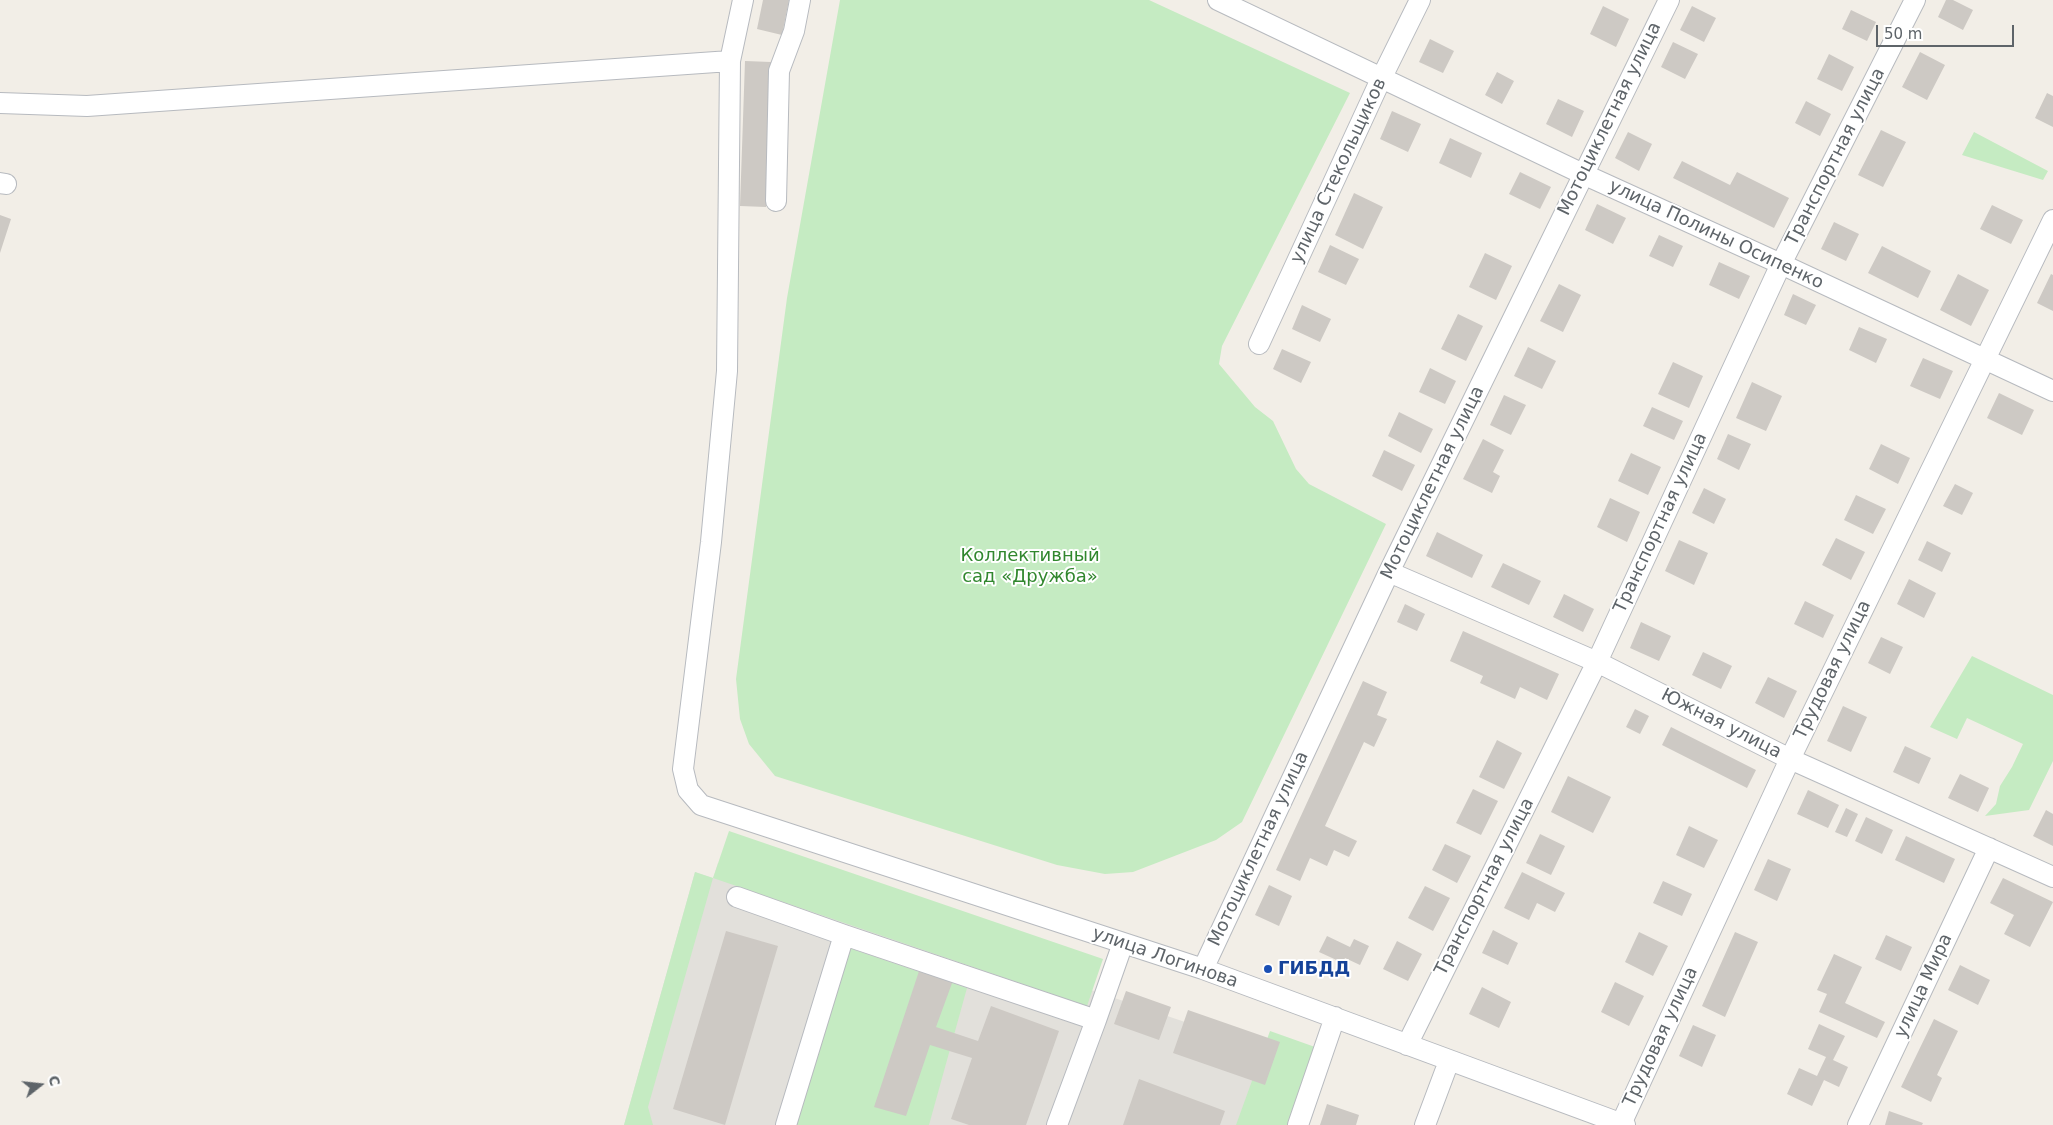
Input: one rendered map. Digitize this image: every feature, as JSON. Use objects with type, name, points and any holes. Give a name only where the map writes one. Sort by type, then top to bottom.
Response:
[{"type":"street","points":[[0,103],[87,106],[730,61],[743,0]]},
{"type":"street","points":[[776,201],[779,71],[794,30],[800,0]]},
{"type":"street","name":"улица Полины Осипенко","points":[[1218,0],[1583,174],[2053,391]]},
{"type":"street","name":"улица Стекольщиков","points":[[1259,344],[1381,79],[1420,0]]},
{"type":"street","name":"Мотоциклетная улица","points":[[1203,969],[1389,572],[1669,0]]},
{"type":"street","name":"Транспортная улица","points":[[1407,1045],[1597,662],[1781,264],[1915,0]]},
{"type":"street","name":"улица Логинова","points":[[730,61],[727,371],[711,542],[683,769],[688,790],[701,805],[1203,969],[1623,1124]]},
{"type":"street","name":"Трудовая улица","points":[[1623,1124],[1790,758],[2053,220]]},
{"type":"street","name":"Южная улица","points":[[1389,572],[1597,662],[1790,758],[2053,877]]},
{"type":"street","name":"улица Мира","points":[[1858,1125],[1989,848]]},
{"type":"street","points":[[737,897],[844,936],[1096,1020]]},
{"type":"street","points":[[786,1125],[844,936]]},
{"type":"street","points":[[1057,1125],[1123,943]]},
{"type":"street","points":[[1298,1125],[1334,1017]]},
{"type":"street","points":[[1425,1125],[1449,1061]]},
{"type":"shaded area","points":[[718,863],[1276,1053],[1251,1125],[624,1125],[695,872],[713,878]]},
{"type":"green space","name":"Коллективный сад «Дружба»","points":[[840,0],[1149,0],[1350,93],[1222,346],[1219,364],[1255,407],[1273,421],[1296,469],[1309,484],[1386,524],[1242,822],[1216,840],[1133,872],[1105,874],[1057,865],[775,776],[749,744],[740,719],[736,679],[787,298]]},
{"type":"green space","points":[[1974,132],[2048,171],[2043,180],[1962,155]]},
{"type":"green space","points":[[1972,656],[2053,695],[2053,761],[2029,810],[1985,816],[1996,804],[2000,786],[2023,744],[1967,718],[1957,739],[1930,727]]},
{"type":"green space","points":[[729,831],[1103,959],[1087,1006],[713,878]]},
{"type":"green space","points":[[695,872],[713,878],[648,1107],[653,1125],[624,1125]]},
{"type":"green space","points":[[846,947],[967,988],[929,1125],[795,1125]]},
{"type":"green space","points":[[1270,1031],[1315,1047],[1288,1125],[1236,1125]]},
{"type":"building","points":[[763,0],[789,0],[782,35],[757,29]]},
{"type":"building","points":[[1946,0],[1953,0],[1973,10],[1963,30],[1938,17]]},
{"type":"building","points":[[1603,6],[1629,19],[1616,47],[1590,34]]},
{"type":"building","points":[[1692,6],[1716,18],[1704,42],[1680,30]]},
{"type":"building","points":[[1851,10],[1876,22],[1867,41],[1842,29]]},
{"type":"building","points":[[1430,39],[1454,51],[1443,73],[1419,62]]},
{"type":"building","points":[[1673,42],[1698,54],[1685,79],[1661,67]]},
{"type":"building","points":[[1920,52],[1945,65],[1927,100],[1902,87]]},
{"type":"building","points":[[1829,54],[1854,67],[1842,91],[1817,79]]},
{"type":"building","points":[[745,61],[771,62],[766,207],[740,206]]},
{"type":"building","points":[[1497,72],[1514,81],[1502,104],[1485,95]]},
{"type":"building","points":[[2047,93],[2053,96],[2053,127],[2035,118]]},
{"type":"building","points":[[1558,99],[1584,111],[1572,137],[1546,124]]},
{"type":"building","points":[[1806,101],[1831,114],[1820,136],[1795,123]]},
{"type":"building","points":[[1392,111],[1421,124],[1408,152],[1380,139]]},
{"type":"building","points":[[1881,130],[1906,142],[1883,187],[1858,175]]},
{"type":"building","points":[[1628,132],[1652,144],[1639,171],[1615,158]]},
{"type":"building","points":[[1450,138],[1482,153],[1471,178],[1439,163]]},
{"type":"building","points":[[1682,161],[1730,185],[1737,172],[1789,198],[1774,228],[1673,178]]},
{"type":"building","points":[[1520,172],[1551,187],[1540,209],[1509,194]]},
{"type":"building","points":[[1354,193],[1383,207],[1363,249],[1335,235]]},
{"type":"building","points":[[1597,204],[1626,218],[1613,244],[1585,230]]},
{"type":"building","points":[[1992,205],[2023,220],[2011,244],[1980,229]]},
{"type":"building","points":[[0,215],[11,219],[0,253]]},
{"type":"building","points":[[1834,222],[1859,234],[1846,261],[1821,249]]},
{"type":"building","points":[[1659,235],[1683,246],[1673,267],[1649,256]]},
{"type":"building","points":[[1330,245],[1359,259],[1346,285],[1318,272]]},
{"type":"building","points":[[1882,246],[1931,271],[1918,298],[1868,273]]},
{"type":"building","points":[[1485,253],[1512,266],[1496,300],[1469,287]]},
{"type":"building","points":[[1719,262],[1750,276],[1739,299],[1709,285]]},
{"type":"building","points":[[1958,274],[1989,290],[1971,326],[1940,310]]},
{"type":"building","points":[[2051,274],[2053,275],[2053,311],[2037,303]]},
{"type":"building","points":[[1559,284],[1581,295],[1563,332],[1540,321]]},
{"type":"building","points":[[1793,294],[1816,305],[1806,325],[1784,315]]},
{"type":"building","points":[[1302,305],[1331,319],[1320,342],[1292,329]]},
{"type":"building","points":[[1458,314],[1483,326],[1466,361],[1441,349]]},
{"type":"building","points":[[1859,327],[1887,339],[1876,363],[1849,350]]},
{"type":"building","points":[[1528,347],[1556,361],[1542,389],[1514,376]]},
{"type":"building","points":[[1282,349],[1311,362],[1301,383],[1273,369]]},
{"type":"building","points":[[1923,358],[1953,371],[1940,399],[1910,386]]},
{"type":"building","points":[[1673,362],[1703,376],[1689,408],[1658,394]]},
{"type":"building","points":[[1430,368],[1456,381],[1445,404],[1419,392]]},
{"type":"building","points":[[1752,382],[1782,396],[1766,431],[1736,418]]},
{"type":"building","points":[[1999,393],[2034,410],[2022,435],[1987,418]]},
{"type":"building","points":[[1504,395],[1526,405],[1511,435],[1490,425]]},
{"type":"building","points":[[1652,407],[1683,421],[1674,440],[1643,426]]},
{"type":"building","points":[[1399,412],[1433,429],[1421,453],[1388,436]]},
{"type":"building","points":[[1728,434],[1751,444],[1739,470],[1717,459]]},
{"type":"building","points":[[1483,439],[1504,450],[1493,472],[1500,476],[1492,493],[1463,479]]},
{"type":"building","points":[[1881,444],[1910,458],[1898,484],[1869,469]]},
{"type":"building","points":[[1384,450],[1415,465],[1402,491],[1372,476]]},
{"type":"building","points":[[1631,453],[1661,467],[1648,495],[1618,481]]},
{"type":"building","points":[[1955,484],[1973,493],[1962,515],[1943,506]]},
{"type":"building","points":[[1704,488],[1726,499],[1714,524],[1692,513]]},
{"type":"building","points":[[1856,495],[1886,509],[1873,534],[1844,520]]},
{"type":"building","points":[[1610,498],[1640,512],[1627,542],[1597,527]]},
{"type":"building","points":[[1437,532],[1483,555],[1472,578],[1426,556]]},
{"type":"building","points":[[1836,538],[1865,552],[1851,580],[1822,565]]},
{"type":"building","points":[[1679,540],[1708,553],[1694,585],[1665,571]]},
{"type":"building","points":[[1927,541],[1951,553],[1942,572],[1918,560]]},
{"type":"building","points":[[1503,563],[1541,581],[1529,605],[1491,587]]},
{"type":"building","points":[[1909,579],[1936,593],[1924,618],[1897,604]]},
{"type":"building","points":[[1564,594],[1594,609],[1583,632],[1553,617]]},
{"type":"building","points":[[1805,601],[1834,615],[1823,638],[1794,624]]},
{"type":"building","points":[[1405,604],[1425,614],[1417,631],[1397,622]]},
{"type":"building","points":[[1641,622],[1671,636],[1659,661],[1630,648]]},
{"type":"building","points":[[1463,631],[1559,674],[1547,700],[1520,687],[1515,699],[1480,683],[1483,676],[1450,661]]},
{"type":"building","points":[[1881,637],[1903,647],[1890,674],[1868,663]]},
{"type":"building","points":[[1703,652],[1732,666],[1721,689],[1692,675]]},
{"type":"building","points":[[1768,677],[1797,691],[1784,718],[1755,703]]},
{"type":"building","points":[[1363,681],[1387,692],[1377,715],[1387,719],[1374,747],[1364,742],[1325,826],[1357,841],[1349,857],[1334,850],[1327,866],[1310,858],[1300,881],[1276,870]]},
{"type":"building","points":[[1843,706],[1867,717],[1851,752],[1827,741]]},
{"type":"building","points":[[1635,709],[1649,716],[1640,734],[1626,727]]},
{"type":"building","points":[[1671,727],[1756,770],[1747,788],[1662,745]]},
{"type":"building","points":[[1497,740],[1522,753],[1504,789],[1479,777]]},
{"type":"building","points":[[1905,746],[1931,758],[1919,784],[1893,772]]},
{"type":"building","points":[[1960,774],[1989,788],[1978,812],[1948,798]]},
{"type":"building","points":[[1568,776],[1611,797],[1593,833],[1551,812]]},
{"type":"building","points":[[1473,789],[1498,801],[1481,835],[1456,823]]},
{"type":"building","points":[[1808,790],[1839,805],[1828,828],[1797,814]]},
{"type":"building","points":[[1846,808],[1858,814],[1847,837],[1835,832]]},
{"type":"building","points":[[2046,810],[2053,814],[2053,846],[2033,836]]},
{"type":"building","points":[[1866,817],[1893,830],[1882,854],[1855,841]]},
{"type":"building","points":[[1689,826],[1718,840],[1704,868],[1676,855]]},
{"type":"building","points":[[1540,834],[1565,846],[1551,875],[1526,863]]},
{"type":"building","points":[[1906,836],[1955,859],[1944,883],[1895,860]]},
{"type":"building","points":[[1445,844],[1471,856],[1457,883],[1432,870]]},
{"type":"building","points":[[1768,859],[1791,869],[1777,901],[1754,890]]},
{"type":"building","points":[[1522,872],[1565,893],[1555,912],[1537,903],[1529,920],[1504,908]]},
{"type":"building","points":[[2003,878],[2053,902],[2030,947],[2004,934],[2014,915],[1990,903]]},
{"type":"building","points":[[1663,881],[1692,894],[1682,916],[1653,903]]},
{"type":"building","points":[[1269,885],[1292,896],[1279,926],[1255,915]]},
{"type":"building","points":[[1425,886],[1450,898],[1433,931],[1408,918]]},
{"type":"building","points":[[1493,930],[1518,943],[1508,965],[1482,953]]},
{"type":"building","points":[[726,931],[778,946],[725,1125],[673,1109]]},
{"type":"building","points":[[1639,932],[1668,946],[1653,976],[1625,962]]},
{"type":"building","points":[[1735,932],[1758,942],[1725,1017],[1702,1006]]},
{"type":"building","points":[[1886,935],[1912,947],[1901,971],[1875,959]]},
{"type":"building","points":[[1327,936],[1350,947],[1354,939],[1369,946],[1360,965],[1345,958],[1343,963],[1319,952]]},
{"type":"building","points":[[1397,941],[1422,954],[1408,981],[1383,969]]},
{"type":"building","points":[[1834,954],[1862,967],[1845,1003],[1885,1022],[1877,1038],[1819,1012],[1827,994],[1817,990]]},
{"type":"building","points":[[922,962],[955,975],[936,1027],[978,1041],[991,1006],[1059,1031],[1026,1125],[969,1125],[951,1119],[972,1058],[930,1045],[906,1116],[874,1107]]},
{"type":"building","points":[[1960,965],[1990,980],[1978,1005],[1948,990]]},
{"type":"building","points":[[1615,982],[1644,996],[1629,1026],[1601,1012]]},
{"type":"building","points":[[1482,987],[1511,1002],[1499,1028],[1469,1014]]},
{"type":"building","points":[[1126,991],[1171,1007],[1159,1040],[1114,1024]]},
{"type":"building","points":[[1188,1010],[1280,1042],[1265,1085],[1173,1053]]},
{"type":"building","points":[[1934,1019],[1958,1031],[1937,1075],[1942,1078],[1931,1102],[1901,1087]]},
{"type":"building","points":[[1819,1024],[1845,1036],[1833,1060],[1848,1067],[1839,1087],[1824,1080],[1812,1106],[1787,1094],[1799,1068],[1817,1076],[1826,1057],[1808,1049]]},
{"type":"building","points":[[1693,1025],[1716,1035],[1702,1067],[1679,1056]]},
{"type":"building","points":[[1139,1079],[1225,1111],[1220,1125],[1123,1125]]},
{"type":"building","points":[[1327,1104],[1359,1115],[1356,1125],[1320,1125]]},
{"type":"building","points":[[1889,1111],[1923,1123],[1922,1125],[1885,1125]]},
{"type":"place","name":"ГИБДД","points":[[1268,969]]}]
